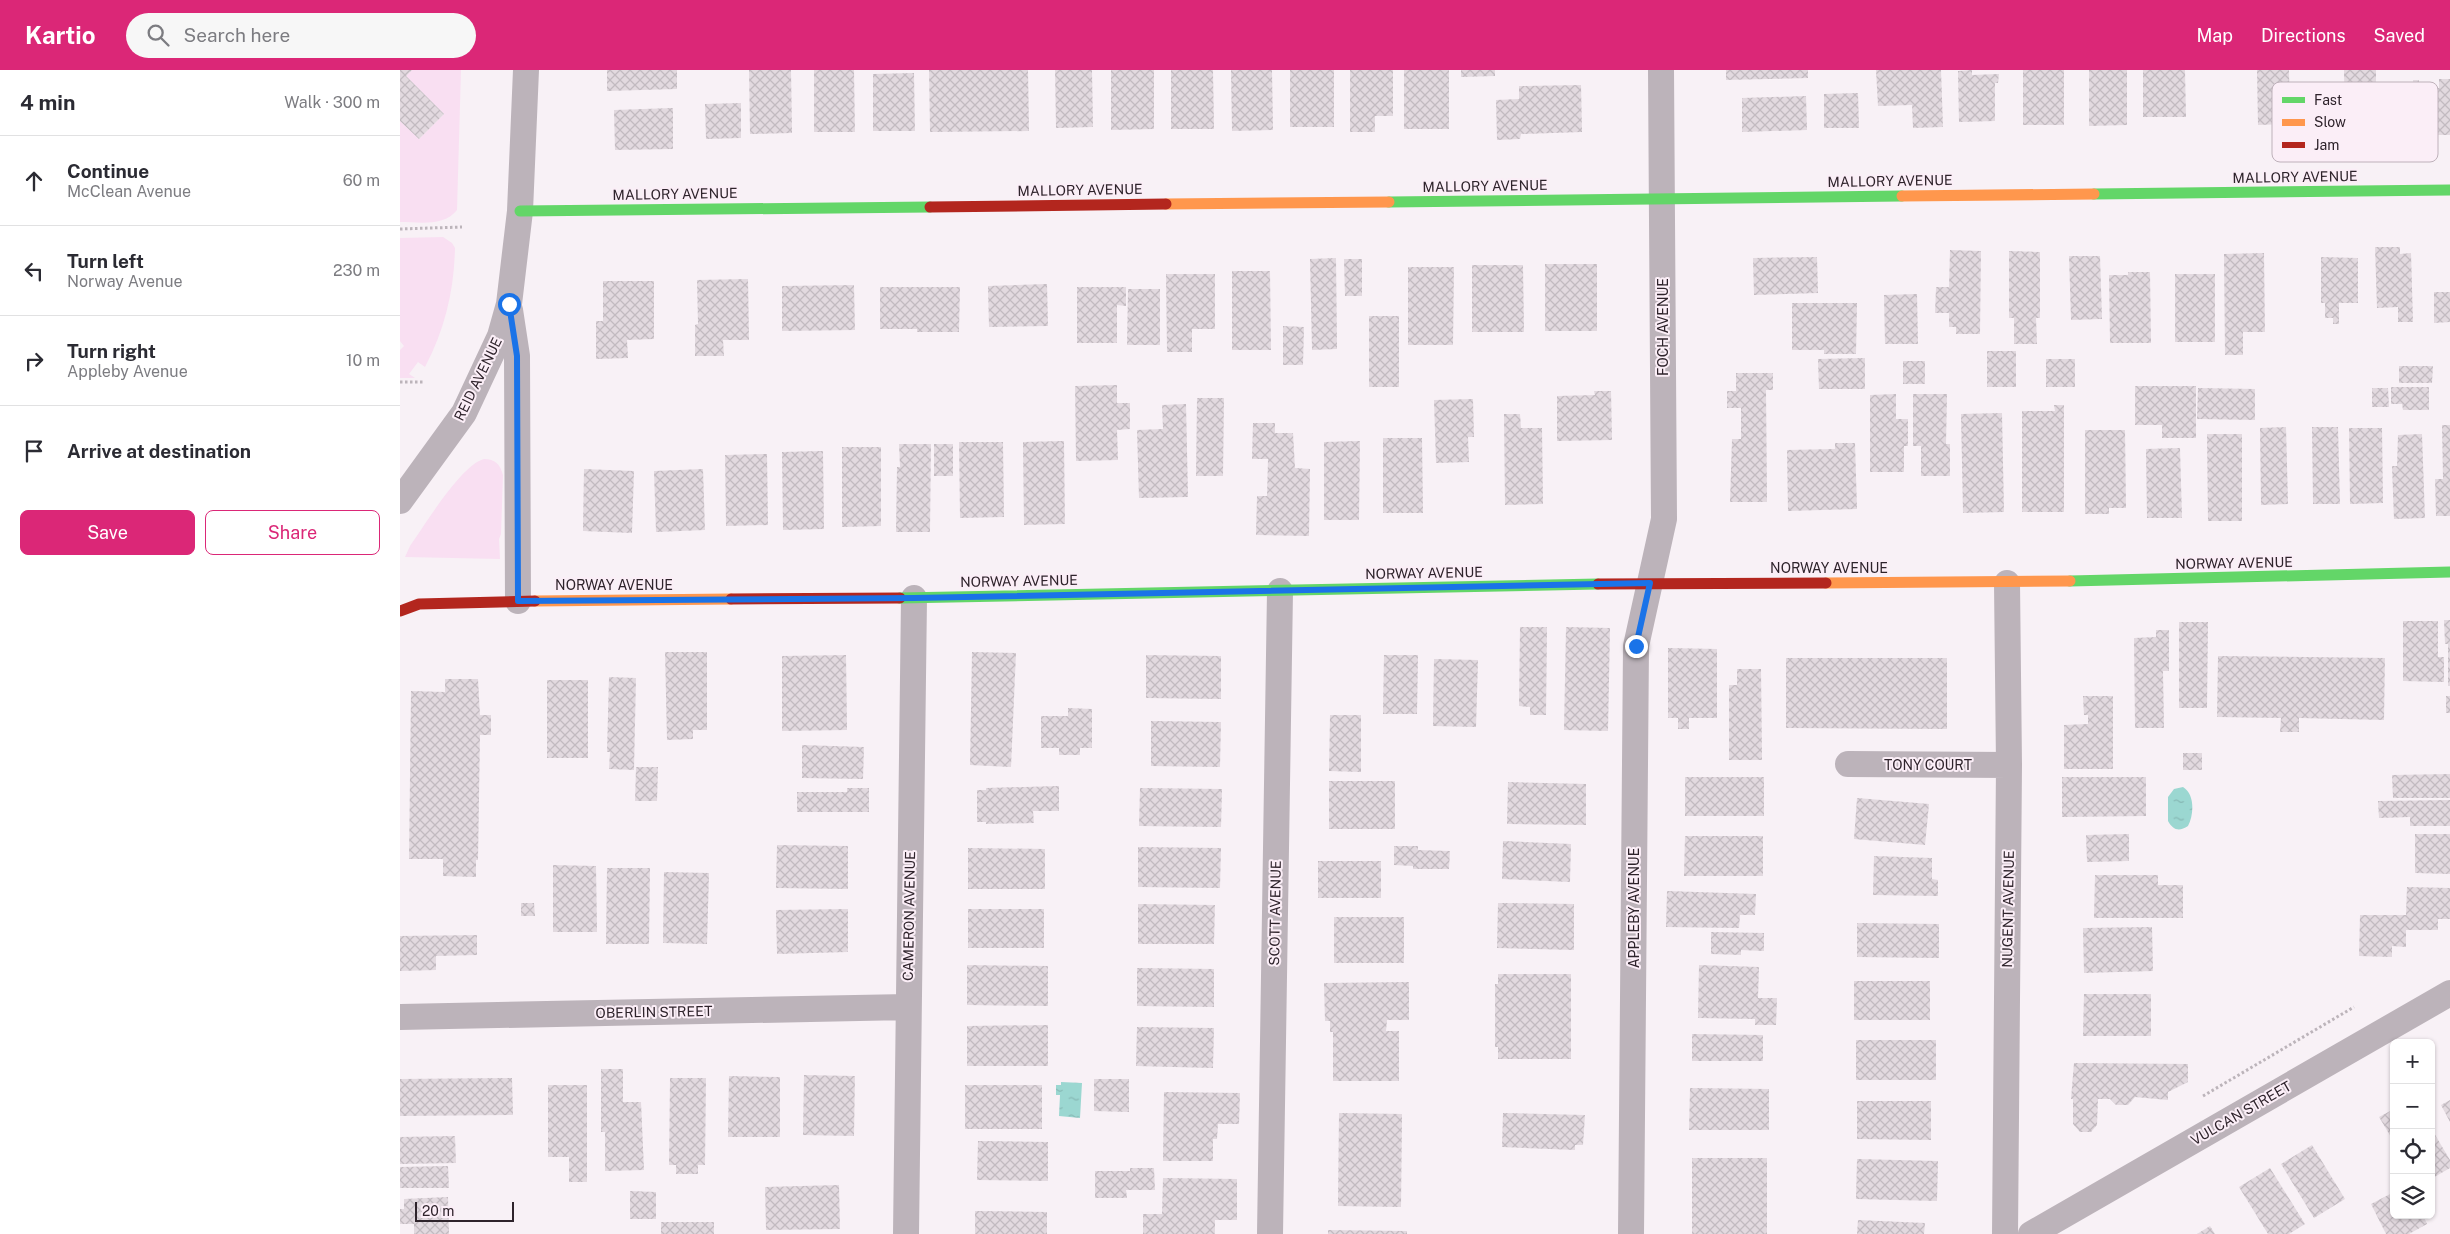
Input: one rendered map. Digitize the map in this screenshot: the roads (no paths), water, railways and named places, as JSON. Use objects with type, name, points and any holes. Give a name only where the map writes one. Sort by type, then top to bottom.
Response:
[{"type":"street","name":"REID AVENUE","points":[[400,501],[464,413],[500,336],[509,304],[520,211],[526,70]]},
{"type":"street","name":"FOCH AVENUE","points":[[1650,583],[1664,519],[1661,70]]},
{"type":"street","name":"MALLORY AVENUE","points":[[520,211],[2450,190]]},
{"type":"street","points":[[509,304],[517,356],[518,601]]},
{"type":"street","name":"NORWAY AVENUE","points":[[400,611],[419,604],[518,601],[914,598],[1650,583],[2007,583],[2450,572]]},
{"type":"street","name":"APPLEBY AVENUE","points":[[1632,1234],[1636,646],[1650,583]]},
{"type":"street","name":"NUGENT AVENUE","points":[[2005,1234],[2009,765],[2007,583]]},
{"type":"street","name":"SCOTT AVENUE","points":[[1270,1234],[1280,591]]},
{"type":"street","name":"CAMERON AVENUE","points":[[906,1234],[914,598]]},
{"type":"street","name":"TONY COURT","points":[[1848,764],[2009,765]]},
{"type":"street","name":"VULCAN STREET","points":[[2031,1234],[2450,993]]},
{"type":"street","name":"OBERLIN STREET","points":[[400,1017],[908,1007]]},
{"type":"water","points":[[2183,787],[2190,795],[2192,811],[2188,826],[2176,829],[2168,821],[2168,797],[2174,789]]},
{"type":"water","points":[[1061,1082],[1082,1083],[1080,1118],[1059,1116],[1060,1095],[1056,1095],[1056,1085],[1061,1085]]}]
